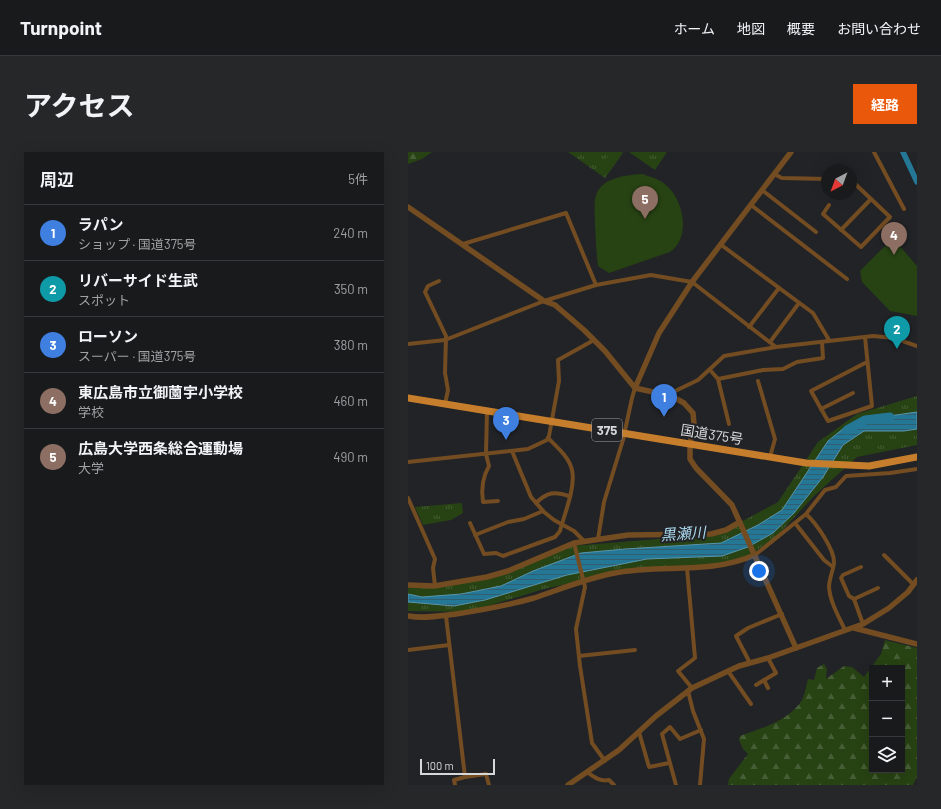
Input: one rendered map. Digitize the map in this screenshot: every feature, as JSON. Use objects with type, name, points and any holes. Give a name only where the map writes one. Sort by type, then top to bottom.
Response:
[{"type":"highway","name":"国道375号","points":[[408,398],[806,463],[842,466],[869,466],[917,457]]},
{"type":"street","points":[[598,539],[604,502],[625,433],[632,398],[659,333],[692,282],[791,152]]},
{"type":"street","points":[[874,152],[904,208]]},
{"type":"street","points":[[774,174],[782,178],[821,179]]},
{"type":"street","points":[[829,205],[823,214],[861,247],[890,217],[857,186]]},
{"type":"street","points":[[762,190],[816,232]]},
{"type":"street","points":[[841,230],[871,199]]},
{"type":"street","points":[[751,204],[847,279]]},
{"type":"street","points":[[408,207],[544,300],[555,305],[594,340],[635,388],[667,395],[684,403],[693,413],[694,424],[690,444],[690,459],[696,468],[732,506],[782,614],[796,648]]},
{"type":"street","points":[[463,244],[566,213],[596,285]]},
{"type":"street","points":[[720,244],[813,313],[830,340]]},
{"type":"street","points":[[408,344],[445,340],[544,300],[596,285],[651,275],[692,282],[776,347]]},
{"type":"street","points":[[439,281],[428,286],[426,292],[446,336],[446,373],[448,390],[445,404]]},
{"type":"street","points":[[749,327],[779,288]]},
{"type":"street","points":[[770,342],[799,303]]},
{"type":"street","points":[[667,395],[698,380],[724,356],[776,347],[865,337],[894,338],[917,346]]},
{"type":"street","points":[[865,337],[872,406],[828,421],[811,391],[867,362]]},
{"type":"street","points":[[408,462],[528,449],[548,438],[558,381],[558,360],[594,340]]},
{"type":"street","points":[[718,380],[763,370],[783,369],[797,362],[823,358],[822,342]]},
{"type":"street","points":[[710,370],[718,380],[729,424]]},
{"type":"street","points":[[758,381],[775,439],[770,457]]},
{"type":"street","points":[[821,409],[852,393]]},
{"type":"street","points":[[487,411],[486,454],[489,466],[484,476],[482,492],[483,502],[498,501]]},
{"type":"street","points":[[470,523],[484,554],[496,553],[504,556],[555,537],[562,523],[573,483],[572,470],[564,456],[548,438]]},
{"type":"street","points":[[512,451],[531,497],[543,511],[554,520],[562,523],[574,531],[584,541]]},
{"type":"street","points":[[868,475],[869,466]]},
{"type":"street","points":[[408,616],[446,616],[500,606],[534,598],[583,580],[615,573],[649,568],[716,567],[736,563],[755,555],[806,514],[825,490],[836,486],[846,476],[917,469]]},
{"type":"street","points":[[536,503],[550,492],[558,492],[569,496]]},
{"type":"street","points":[[408,498],[435,559],[433,568],[435,586]]},
{"type":"street","points":[[475,535],[508,522],[524,519],[543,511]]},
{"type":"street","points":[[806,514],[813,520],[833,555],[833,567],[829,587],[831,597],[845,630]]},
{"type":"street","points":[[408,585],[435,586],[487,577],[508,571],[584,541],[628,535],[710,534],[726,530],[740,522]]},
{"type":"street","points":[[795,523],[822,557],[833,567]]},
{"type":"street","points":[[575,545],[585,587],[576,629],[579,656],[592,743],[605,761]]},
{"type":"street","points":[[568,785],[605,761],[690,689],[728,671],[854,628],[889,608],[915,582],[884,555]]},
{"type":"street","points":[[861,567],[843,575],[841,578],[849,596],[854,599],[862,624]]},
{"type":"street","points":[[687,568],[695,658],[678,671],[690,689],[704,739],[700,785]]},
{"type":"street","points":[[854,599],[878,588]]},
{"type":"street","points":[[750,663],[736,636],[748,628],[782,614]]},
{"type":"street","points":[[446,616],[465,776]]},
{"type":"street","points":[[854,628],[917,644]]},
{"type":"street","points":[[408,650],[449,645]]},
{"type":"street","points":[[579,656],[635,650]]},
{"type":"street","points":[[756,685],[776,673],[768,658]]},
{"type":"street","points":[[728,671],[751,704]]},
{"type":"street","points":[[764,680],[768,688]]},
{"type":"street","points":[[676,785],[662,734],[670,727],[680,739],[701,730]]},
{"type":"street","points":[[639,732],[649,767],[669,763]]},
{"type":"street","points":[[587,772],[595,778],[604,781],[609,780],[614,785]]},
{"type":"street","points":[[455,785],[454,780],[465,776],[486,774],[489,785]]},
{"type":"green space","points":[[408,152],[432,152],[422,159],[408,164]]},
{"type":"green space","points":[[568,152],[622,152],[623,153],[605,178]]},
{"type":"green space","points":[[611,152],[617,156],[606,172],[600,168]]},
{"type":"green space","points":[[629,152],[667,152],[655,170]]},
{"type":"green space","points":[[642,174],[655,178],[667,186],[678,201],[683,219],[681,238],[677,246],[670,252],[609,273],[598,266],[595,209],[597,193],[606,182],[613,179],[627,175]]},
{"type":"green space","points":[[893,238],[917,266],[917,316],[890,311],[862,282],[860,271]]},
{"type":"green space","points":[[917,396],[917,445],[857,457],[814,496],[777,536],[745,559],[695,568],[627,571],[544,589],[468,612],[408,611],[408,587],[435,586],[508,571],[572,546],[658,539],[726,530],[778,502],[818,442],[857,414]]},
{"type":"green space","points":[[462,503],[463,513],[451,520],[423,525],[415,507]]},
{"type":"green space","points":[[885,640],[917,648],[917,777],[913,785],[728,785],[729,779],[748,754],[743,749],[739,740],[740,736],[766,727],[782,719],[797,707],[805,693],[808,679],[814,680],[817,668],[824,664],[827,669],[826,679],[844,666],[852,667],[864,677],[869,670],[869,773],[905,773],[905,665],[873,665],[881,654]]},
{"type":"water","points":[[917,412],[917,429],[904,431],[864,431],[843,445],[823,477],[794,513],[773,533],[748,547],[722,556],[647,559],[567,575],[485,600],[454,606],[408,602],[408,594],[422,597],[461,594],[501,586],[533,571],[581,553],[721,543],[758,525],[782,510],[828,441],[844,428],[875,418]]},
{"type":"waterway","points":[[903,152],[917,182]]},
{"type":"waterway","name":"黒瀬川","points":[[847,430],[865,420],[890,417]]},
{"type":"place","name":"広島大学西条総合運動場","points":[[645,219]]},
{"type":"place","name":"東広島市立御薗宇小学校","points":[[894,255]]},
{"type":"place","name":"リバーサイド生武","points":[[897,349]]},
{"type":"place","name":"ラパン","points":[[664,417]]},
{"type":"place","name":"ローソン","points":[[506,440]]}]
